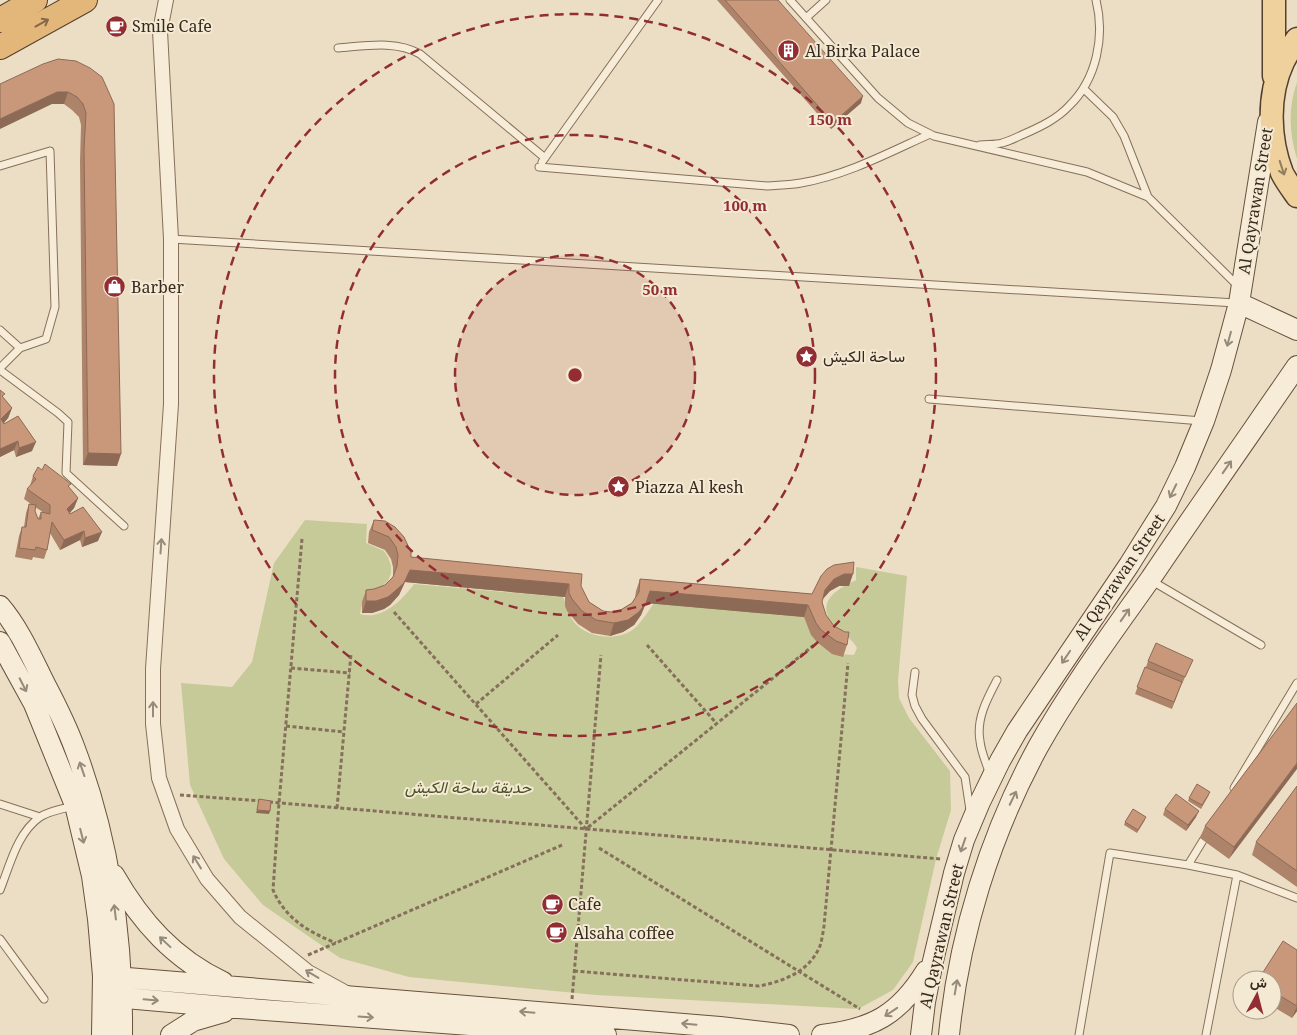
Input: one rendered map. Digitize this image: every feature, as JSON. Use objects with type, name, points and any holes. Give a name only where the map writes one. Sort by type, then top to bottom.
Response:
[{"type":"highway","points":[[0,20],[35,0]]},
{"type":"highway","points":[[0,47],[85,0]]},
{"type":"main road","points":[[1274,0],[1274,142],[1283,174],[1297,196]]},
{"type":"main road","points":[[1273,95],[1283,62],[1297,39]]},
{"type":"main road","name":"Al Qayrawan Street","points":[[921,1035],[932,961],[958,861],[971,824],[991,780],[1017,731],[1129,565],[1166,506],[1204,421],[1223,362],[1240,296],[1273,95]]},
{"type":"main road","points":[[1240,296],[1297,330]]},
{"type":"main road","name":"Al Qayrawan Street","points":[[949,1035],[959,966],[991,850],[1008,808],[1038,747],[1080,678],[1297,366]]},
{"type":"main road","points":[[0,606],[7,613],[35,664],[75,748],[88,784],[109,867],[112,987],[102,1035]]},
{"type":"main road","points":[[0,642],[34,704],[75,805],[92,876],[98,919],[122,1035]]},
{"type":"main road","points":[[109,867],[124,892],[160,937],[187,962],[208,975],[234,987]]},
{"type":"main road","points":[[822,1035],[844,1032],[878,1020],[895,1010],[914,991],[932,961]]},
{"type":"main road","points":[[112,987],[234,987],[720,1027],[789,1035]]},
{"type":"main road","points":[[112,987],[238,1008],[606,1035]]},
{"type":"main road","points":[[171,1035],[192,1021],[238,1008]]},
{"type":"street","points":[[166,0],[160,31],[171,239],[171,404],[153,669],[153,724],[159,778],[176,829],[207,879],[240,917],[308,972],[355,998]]},
{"type":"lane","points":[[658,0],[539,167],[767,186],[801,183],[838,174],[930,134]]},
{"type":"lane","points":[[790,0],[878,98],[908,123],[930,134],[972,146],[1087,172],[1148,197]]},
{"type":"lane","points":[[806,18],[826,0]]},
{"type":"lane","points":[[972,146],[1003,143],[1042,126],[1069,107],[1084,89],[1096,62],[1099,41],[1099,14],[1096,0]]},
{"type":"lane","points":[[338,48],[385,45],[408,47],[420,54],[545,158]]},
{"type":"lane","points":[[1084,89],[1113,117],[1148,197],[1240,296]]},
{"type":"lane","points":[[0,166],[50,151],[55,308],[46,340],[20,348],[0,369],[68,422],[66,473],[124,526]]},
{"type":"lane","points":[[171,239],[1240,296]]},
{"type":"lane","points":[[0,330],[20,348]]},
{"type":"lane","points":[[929,399],[1204,421]]},
{"type":"lane","points":[[1149,580],[1260,645]]},
{"type":"lane","points":[[915,672],[912,690],[915,706],[922,719],[964,777],[971,824]]},
{"type":"lane","points":[[991,780],[980,741],[979,728],[981,715],[987,699],[997,680]]},
{"type":"lane","points":[[1228,799],[1297,683]]},
{"type":"lane","points":[[0,804],[40,817]]},
{"type":"lane","points":[[0,890],[22,836],[40,817],[75,805]]},
{"type":"lane","points":[[1188,865],[1213,824]]},
{"type":"lane","points":[[1079,1035],[1110,853],[1237,875],[1297,898]]},
{"type":"lane","points":[[1206,1035],[1237,875]]},
{"type":"lane","points":[[0,939],[44,999]]},
{"type":"path","points":[[302,540],[273,890],[279,903],[293,919],[315,935],[336,943]]},
{"type":"path","points":[[394,612],[586,829]]},
{"type":"path","points":[[476,704],[558,635]]},
{"type":"path","points":[[647,645],[717,724]]},
{"type":"path","points":[[586,829],[814,645]]},
{"type":"path","points":[[337,808],[351,654]]},
{"type":"path","points":[[570,1015],[601,655]]},
{"type":"path","points":[[574,971],[759,986],[781,982],[799,972],[812,960],[820,946],[824,926],[848,663]]},
{"type":"path","points":[[291,668],[350,673]]},
{"type":"path","points":[[286,726],[344,732]]},
{"type":"path","points":[[164,793],[958,861]]},
{"type":"path","points":[[294,960],[562,845]]},
{"type":"path","points":[[598,848],[878,1020]]},
{"type":"green space","points":[[1297,82],[1297,159],[1292,139],[1291,111]]},
{"type":"green space","name":"حديقة ساحة الكيش","points":[[305,520],[367,524],[366,543],[384,551],[391,566],[388,581],[374,593],[365,592],[360,614],[368,615],[384,612],[398,602],[414,584],[563,597],[572,620],[580,628],[595,635],[613,636],[630,632],[644,618],[655,602],[806,615],[839,654],[854,655],[857,648],[855,645],[832,625],[828,617],[826,610],[830,598],[856,580],[856,567],[907,576],[898,681],[899,698],[909,718],[950,771],[951,810],[936,859],[913,962],[893,990],[858,1009],[596,995],[409,977],[340,958],[263,905],[224,859],[190,785],[181,683],[232,687],[252,662],[274,563]]},
{"type":"building","name":"Al Birka Palace","points":[[725,0],[778,0],[863,96],[833,123]]},
{"type":"building","points":[[58,59],[76,61],[102,77],[114,104],[121,454],[88,453],[84,149],[86,113],[83,104],[77,97],[68,92],[57,92],[0,119],[0,84]]},
{"type":"building","points":[[0,390],[5,394],[2,396],[12,408],[1,419],[4,424],[18,416],[36,442],[19,448],[18,441],[0,449]]},
{"type":"building","points":[[45,464],[71,484],[68,486],[78,498],[67,509],[70,514],[83,507],[102,532],[85,538],[84,531],[64,540],[52,522],[47,550],[36,547],[35,550],[19,548],[22,527],[26,527],[29,504],[36,505],[35,511],[38,519],[41,519],[41,512],[50,514],[50,505],[27,489],[36,479],[33,476],[38,467],[42,470]]},
{"type":"building","points":[[374,520],[385,521],[395,527],[404,537],[411,552],[411,557],[582,574],[581,586],[589,602],[603,611],[611,612],[619,611],[632,603],[639,592],[640,579],[812,594],[821,576],[827,569],[834,565],[854,562],[853,574],[844,574],[834,579],[825,590],[822,602],[826,615],[834,626],[849,632],[847,645],[836,641],[821,630],[808,605],[650,591],[646,603],[639,612],[628,620],[614,623],[596,620],[582,611],[569,593],[569,584],[410,570],[404,583],[388,597],[376,601],[366,601],[366,590],[385,585],[393,577],[397,566],[398,555],[396,547],[389,537],[372,530]]},
{"type":"building","points":[[1156,643],[1193,660],[1185,677],[1148,661]]},
{"type":"building","points":[[1145,667],[1182,682],[1174,702],[1137,687]]},
{"type":"building","points":[[1297,703],[1297,763],[1234,847],[1205,826]]},
{"type":"building","points":[[1197,784],[1210,792],[1202,805],[1189,798]]},
{"type":"building","points":[[1297,786],[1297,871],[1256,842]]},
{"type":"building","points":[[1176,794],[1199,811],[1188,825],[1165,809]]},
{"type":"building","points":[[259,799],[271,801],[270,811],[257,810]]},
{"type":"building","points":[[1133,809],[1146,817],[1138,830],[1125,822]]},
{"type":"building","points":[[1283,941],[1297,950],[1297,1006],[1282,997],[1282,970],[1264,970]]},
{"type":"place","name":"Smile Cafe","points":[[116,26]]},
{"type":"place","name":"Al Birka Palace","points":[[789,51]]},
{"type":"place","name":"Barber","points":[[115,287]]},
{"type":"place","name":"ساحة الكيش","points":[[807,356]]},
{"type":"place","name":"Piazza Al kesh","points":[[619,487]]},
{"type":"place","name":"Cafe","points":[[552,904]]},
{"type":"place","name":"Alsaha coffee","points":[[557,933]]}]
